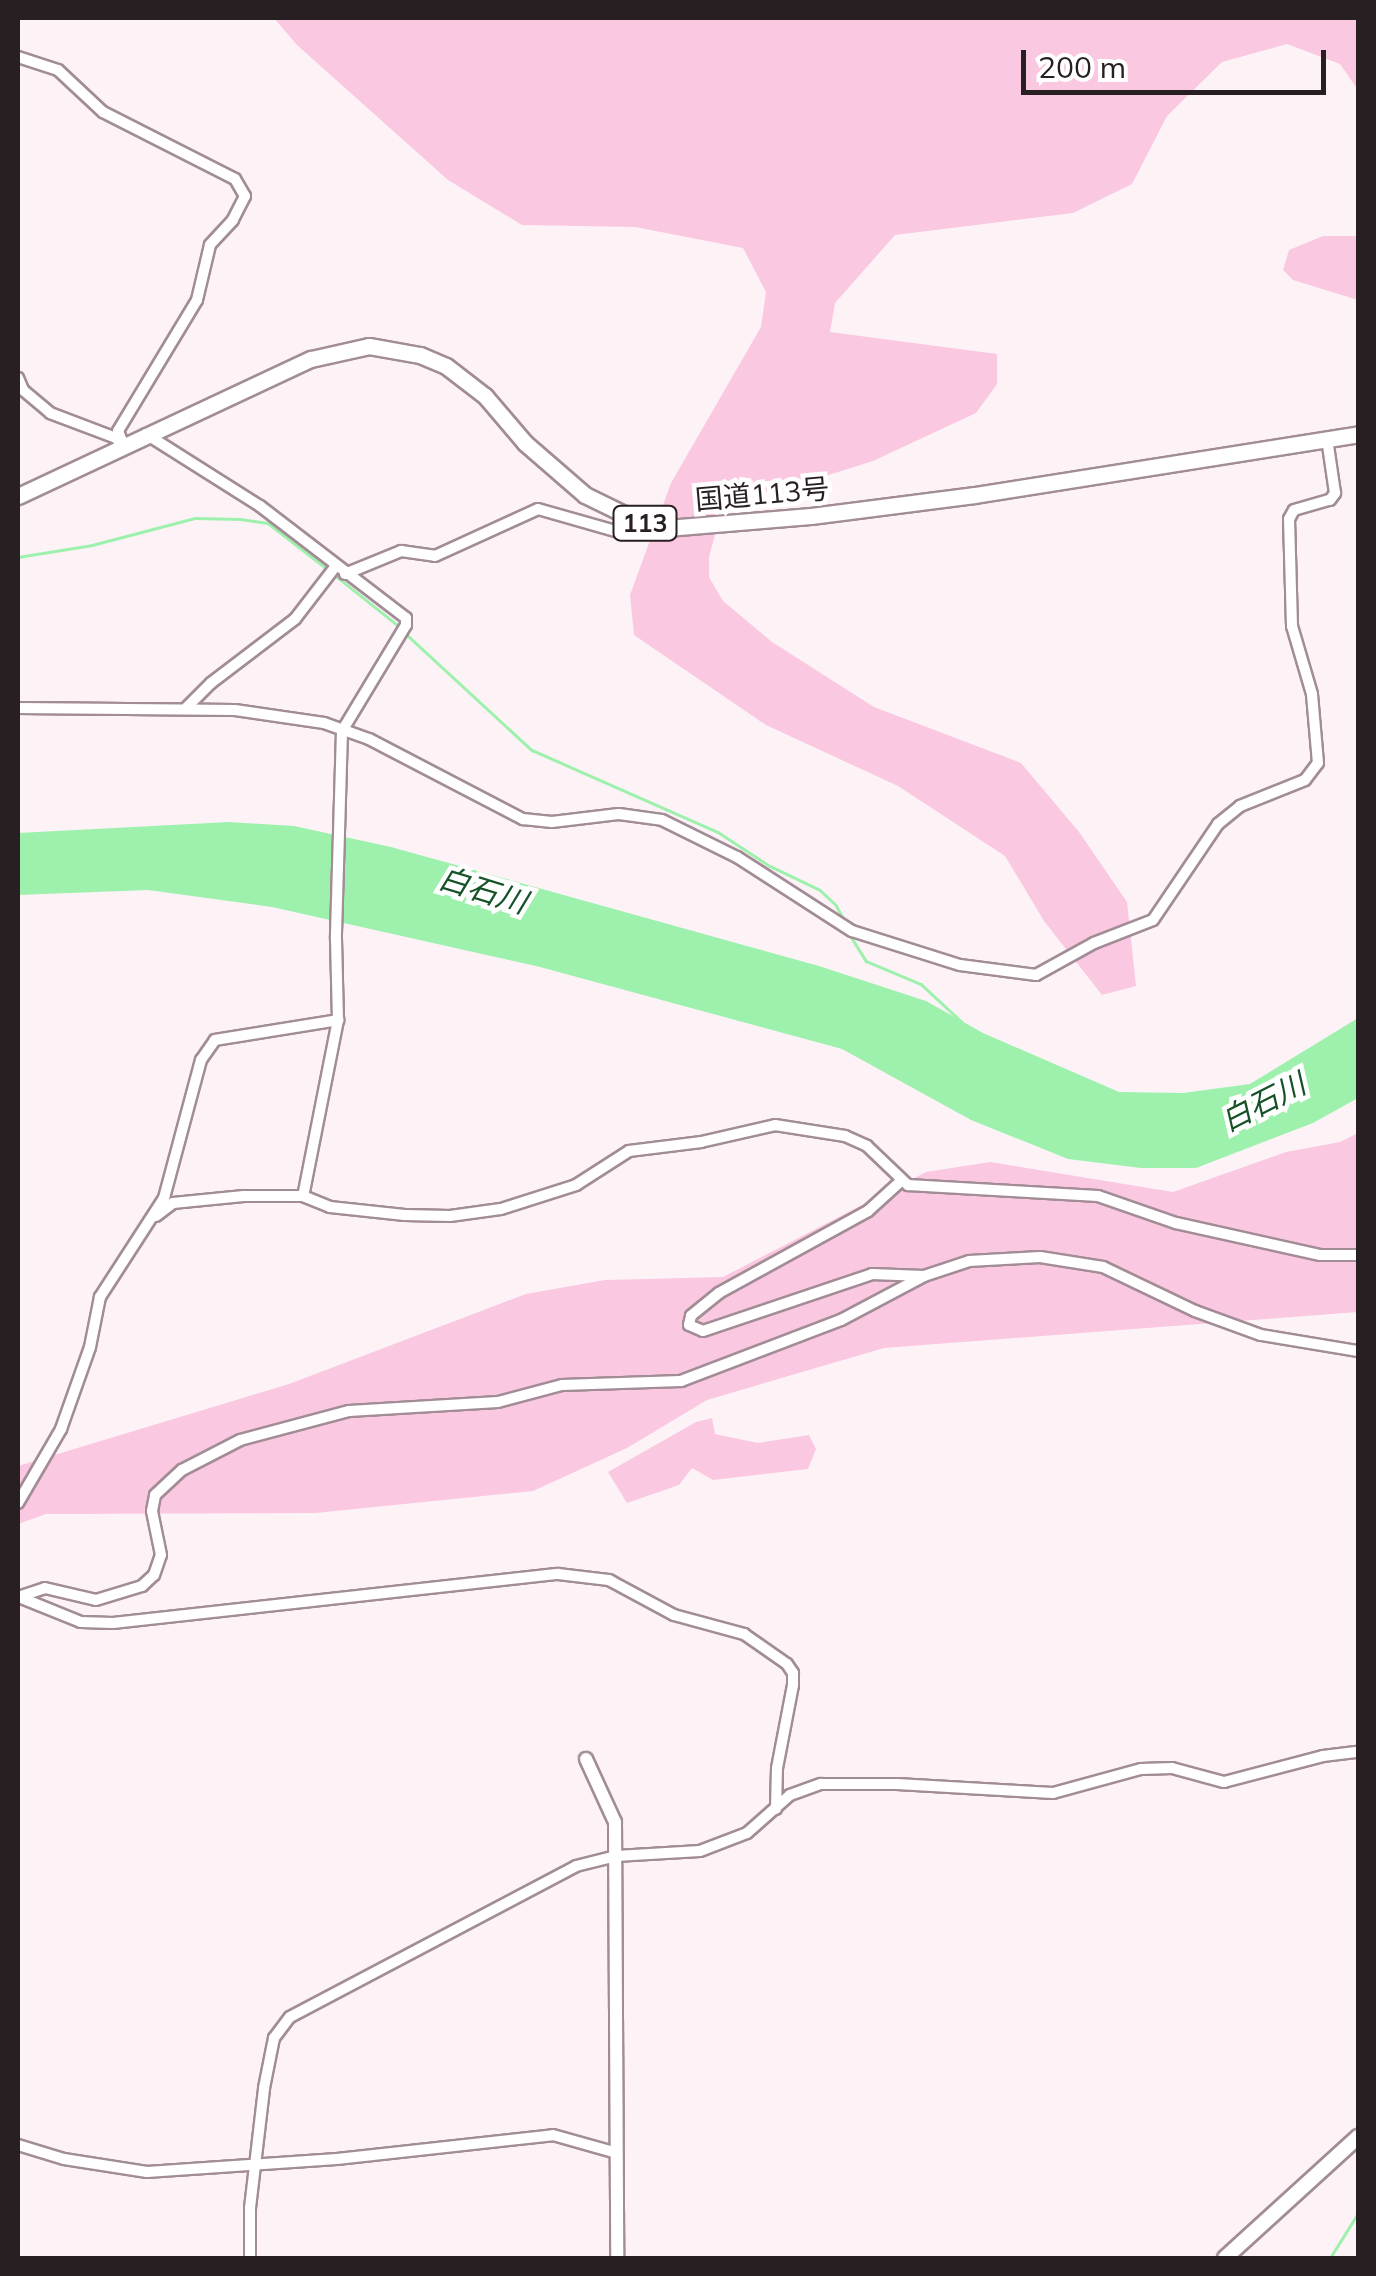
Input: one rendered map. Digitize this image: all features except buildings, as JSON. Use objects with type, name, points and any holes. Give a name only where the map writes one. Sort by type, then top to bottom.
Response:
[{"type":"highway","name":"国道113号","points":[[18,496],[311,358],[370,346],[420,355],[466,379],[525,443],[585,494],[640,522],[667,528],[812,516],[956,497],[1358,434]]},
{"type":"main road","points":[[1225,2258],[1358,2137]]},
{"type":"street","points":[[18,57],[58,70],[102,112],[235,180],[245,196],[233,220],[210,245],[197,300],[118,432],[124,446]]},
{"type":"street","points":[[18,378],[24,390],[50,413],[116,438],[124,446]]},
{"type":"street","points":[[146,434],[260,506],[336,573],[390,602],[406,618],[406,625],[342,731],[336,940],[338,1020],[303,1196]]},
{"type":"street","points":[[18,708],[235,710],[310,720],[369,739],[523,818],[552,822],[619,814],[662,820],[737,857],[847,928],[960,965],[1036,975],[1094,943],[1153,920],[1218,824],[1240,806],[1312,774],[1320,754],[1312,694],[1292,626],[1289,519],[1294,510],[1330,500],[1335,493],[1327,439]]},
{"type":"street","points":[[186,708],[210,683],[295,619],[336,573],[402,551],[435,556],[538,509],[626,534],[657,534],[667,528]]},
{"type":"street","points":[[18,1503],[61,1428],[90,1347],[100,1297],[156,1216],[201,1060],[215,1040],[338,1020]]},
{"type":"street","points":[[156,1216],[174,1203],[194,1200],[303,1196],[330,1207],[367,1213],[450,1216],[525,1205],[576,1186],[629,1151],[701,1142],[774,1126],[845,1136],[867,1146],[901,1181],[916,1186],[1098,1196],[1176,1223],[1320,1255],[1358,1255]]},
{"type":"street","points":[[901,1181],[868,1212],[718,1292],[691,1316],[689,1325],[702,1331],[872,1274],[924,1276]]},
{"type":"street","points":[[776,1809],[777,1768],[793,1686],[787,1664],[744,1634],[674,1615],[609,1580],[558,1574],[113,1623],[81,1622],[18,1597],[53,1589],[96,1600],[142,1586],[154,1575],[161,1555],[152,1511],[156,1495],[182,1470],[240,1440],[348,1412],[498,1402],[562,1384],[681,1381],[841,1320],[924,1276],[968,1261],[1013,1256],[1103,1267],[1195,1311],[1262,1335],[1358,1351]]},
{"type":"street","points":[[250,2258],[250,2208],[264,2088],[274,2038],[290,2017],[576,1866],[616,1856],[700,1851],[747,1833],[796,1792],[830,1783],[1053,1793],[1141,1769],[1172,1768],[1224,1782],[1323,1756],[1358,1752]]},
{"type":"street","points":[[586,1759],[614,1822],[617,2258]]},
{"type":"street","points":[[18,2145],[64,2160],[147,2172],[258,2165],[553,2135],[617,2153]]},
{"type":"shaded area","points":[[274,18],[1358,18],[1358,90],[1340,64],[1287,44],[1222,62],[1167,116],[1132,184],[1073,213],[895,235],[835,303],[830,332],[997,354],[997,384],[976,413],[873,461],[784,489],[725,498],[709,557],[709,577],[723,601],[772,642],[874,707],[1021,763],[1079,832],[1127,902],[1136,986],[1102,995],[1044,921],[1005,856],[898,786],[766,725],[634,635],[630,595],[671,483],[761,327],[766,292],[743,248],[635,227],[522,225],[448,180],[297,45]]},
{"type":"shaded area","points":[[1323,236],[1358,236],[1358,300],[1293,280],[1283,270],[1289,250]]},
{"type":"shaded area","points":[[1358,1133],[1358,1312],[884,1348],[707,1400],[627,1448],[533,1491],[316,1513],[46,1514],[18,1524],[18,1466],[289,1384],[526,1294],[605,1280],[723,1277],[926,1172],[990,1162],[1173,1192],[1286,1152],[1340,1142]]},
{"type":"shaded area","points":[[712,1418],[715,1434],[758,1443],[809,1435],[816,1449],[808,1469],[713,1480],[692,1468],[679,1485],[627,1503],[608,1472],[696,1422]]},
{"type":"water","name":"白石川","points":[[229,822],[294,826],[391,847],[819,966],[926,1001],[983,1033],[1119,1092],[1183,1093],[1250,1084],[1358,1018],[1358,1098],[1313,1123],[1196,1168],[1141,1168],[1068,1159],[971,1120],[842,1049],[540,967],[272,907],[148,890],[18,895],[18,833]]},
{"type":"waterway","points":[[18,557],[92,545],[195,518],[240,519],[268,523],[330,571]]},
{"type":"waterway","points":[[336,576],[400,627]]},
{"type":"waterway","points":[[405,633],[532,750],[718,832],[770,866],[820,890],[836,905],[846,923]]},
{"type":"waterway","points":[[850,935],[866,961],[921,984],[962,1022]]},
{"type":"waterway","points":[[1330,2258],[1358,2213]]}]
